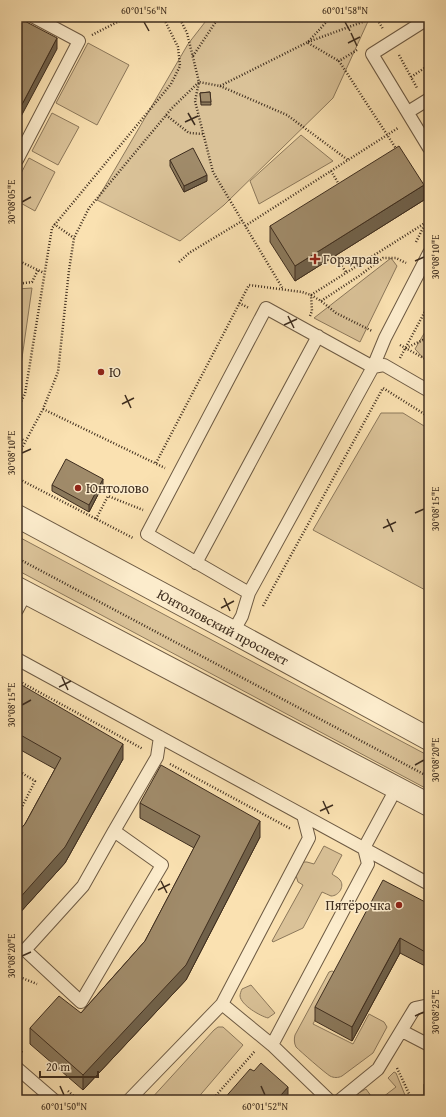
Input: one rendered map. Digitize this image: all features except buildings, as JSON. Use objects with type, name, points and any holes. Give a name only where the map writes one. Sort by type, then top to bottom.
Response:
[{"type":"street","name":"Юнтоловский проспект","points":[[17,516],[429,739]]},
{"type":"street","points":[[20,597],[397,787],[429,805]]},
{"type":"lane","points":[[17,160],[79,41],[34,17]]},
{"type":"lane","points":[[429,18],[372,54],[429,148]]},
{"type":"lane","points":[[410,116],[427,100]]},
{"type":"lane","points":[[233,632],[242,616],[249,593],[373,367],[385,338],[429,253]]},
{"type":"lane","points":[[249,593],[147,534],[266,308],[373,367],[384,365],[429,392]]},
{"type":"lane","points":[[196,563],[318,336]]},
{"type":"lane","points":[[17,659],[429,884]]},
{"type":"lane","points":[[114,831],[162,865],[81,1002],[25,950],[83,886],[114,831],[158,757],[160,737]]},
{"type":"lane","points":[[272,1045],[368,864],[364,848],[397,787]]},
{"type":"lane","points":[[129,1100],[222,1004],[309,838],[303,815]]},
{"type":"lane","points":[[222,1004],[272,1045],[329,1100]]},
{"type":"lane","points":[[340,1100],[378,1069],[415,1008],[429,1005]]},
{"type":"lane","points":[[402,1031],[429,1045]]},
{"type":"lane","points":[[17,1068],[54,1100]]},
{"type":"path","points":[[79,41],[127,17]]},
{"type":"path","points":[[17,409],[24,394],[52,228],[171,84],[180,66],[178,47],[163,17]]},
{"type":"path","points":[[179,17],[187,33],[199,82],[195,101],[213,172],[283,289]]},
{"type":"path","points":[[193,57],[219,17]]},
{"type":"path","points":[[308,42],[331,17]]},
{"type":"path","points":[[220,86],[308,42],[376,17],[411,77],[427,100]]},
{"type":"path","points":[[308,42],[339,61],[400,154]]},
{"type":"path","points":[[339,61],[359,49],[372,54]]},
{"type":"path","points":[[411,77],[429,65]]},
{"type":"path","points":[[199,82],[220,86],[287,115],[348,160]]},
{"type":"path","points":[[17,457],[43,409],[58,372],[74,238],[89,208],[166,115],[199,82]]},
{"type":"path","points":[[166,115],[189,133],[204,134]]},
{"type":"path","points":[[245,226],[388,134],[410,116]]},
{"type":"path","points":[[331,171],[342,189]]},
{"type":"path","points":[[421,189],[429,202]]},
{"type":"path","points":[[178,262],[189,253],[242,221]]},
{"type":"path","points":[[311,295],[425,223]]},
{"type":"path","points":[[54,224],[74,238]]},
{"type":"path","points":[[335,256],[346,272]]},
{"type":"path","points":[[321,301],[383,258],[396,258],[406,263]]},
{"type":"path","points":[[17,260],[44,273]]},
{"type":"path","points":[[17,284],[32,282],[38,270]]},
{"type":"path","points":[[156,463],[249,285],[302,292],[311,295],[336,313],[429,361]]},
{"type":"path","points":[[406,348],[423,340],[429,340]]},
{"type":"path","points":[[261,610],[383,388],[429,416]]},
{"type":"path","points":[[43,409],[178,474]]},
{"type":"path","points":[[17,437],[25,441]]},
{"type":"path","points":[[17,558],[429,777]]},
{"type":"path","points":[[17,685],[19,681]]},
{"type":"path","points":[[17,770],[35,782],[17,817]]},
{"type":"path","points":[[17,976],[38,985]]},
{"type":"path","points":[[212,1100],[258,1047]]},
{"type":"path","points":[[396,1065],[412,1100]]},
{"type":"shaded area","points":[[209,17],[370,17],[333,98],[224,205],[180,241],[97,200],[188,44]]},
{"type":"shaded area","points":[[88,43],[129,65],[97,125],[56,103]]},
{"type":"shaded area","points":[[52,113],[79,127],[58,165],[32,151]]},
{"type":"shaded area","points":[[301,135],[333,161],[259,204],[250,181]]},
{"type":"shaded area","points":[[29,158],[55,172],[35,211],[17,201],[17,181]]},
{"type":"shaded area","points":[[391,258],[397,266],[360,342],[314,318]]},
{"type":"shaded area","points":[[32,288],[17,393],[17,289]]},
{"type":"shaded area","points":[[429,325],[429,364],[415,349]]},
{"type":"shaded area","points":[[381,413],[403,413],[429,429],[429,592],[313,530]]},
{"type":"shaded area","points":[[17,536],[429,756],[429,790],[17,570]]},
{"type":"shaded area","points":[[324,846],[342,855],[332,874],[341,882],[342,885],[339,893],[331,896],[322,892],[303,928],[273,942],[272,941],[303,885],[298,882],[294,869],[301,862],[314,864]]},
{"type":"shaded area","points":[[332,971],[339,974],[313,1024],[353,1044],[369,1014],[384,1022],[387,1027],[373,1053],[342,1076],[336,1078],[323,1071],[307,1057],[296,1047],[294,1041],[295,1035],[329,972]]},
{"type":"shaded area","points":[[251,985],[275,1013],[268,1018],[251,1010],[241,999],[240,995],[242,989]]},
{"type":"shaded area","points":[[218,1027],[223,1027],[243,1045],[196,1100],[150,1100],[214,1030]]},
{"type":"shaded area","points":[[394,1072],[396,1073],[407,1100],[379,1100],[396,1087],[388,1078]]},
{"type":"shaded area","points":[[366,1089],[374,1100],[350,1100],[353,1096]]},
{"type":"place","name":"Горздрав","points":[[315,259]]},
{"type":"place","name":"Ю","points":[[101,372]]},
{"type":"place","name":"Юнтолово","points":[[78,488]]},
{"type":"place","name":"Пятёрочка","points":[[399,905]]}]
